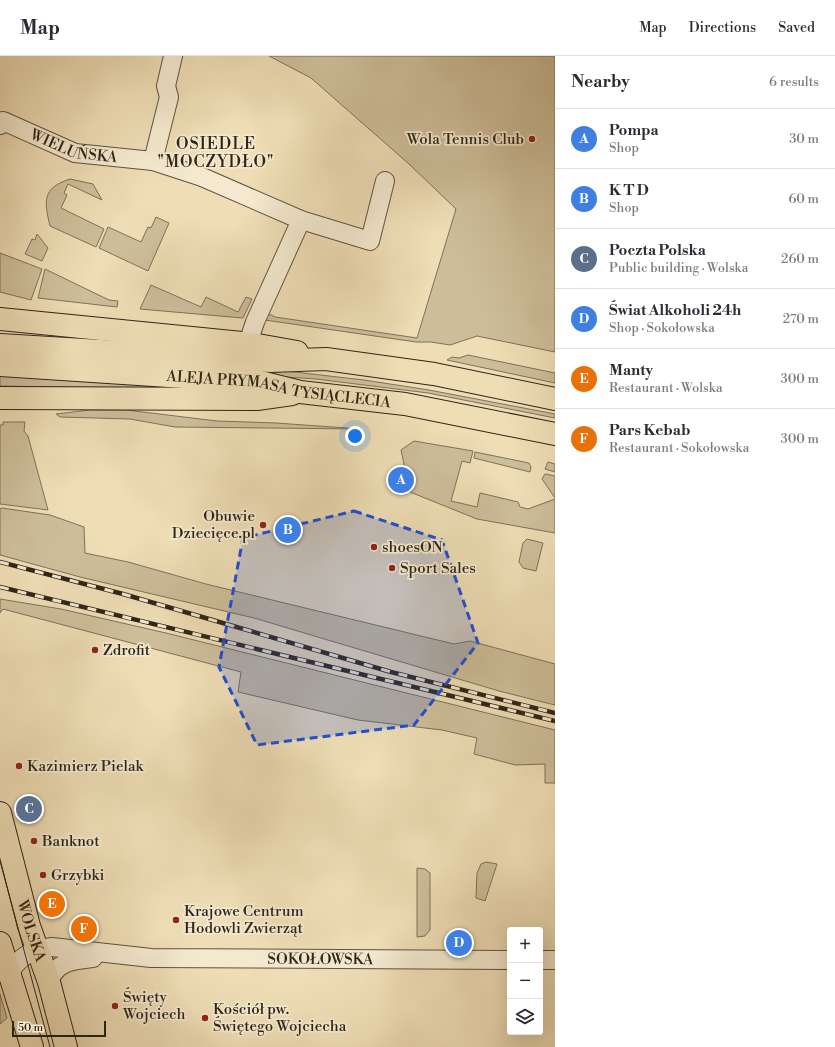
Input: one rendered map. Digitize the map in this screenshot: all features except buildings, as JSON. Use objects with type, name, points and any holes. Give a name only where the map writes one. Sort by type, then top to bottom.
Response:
[{"type":"main road","points":[[0,319],[248,343],[287,350],[326,360]]},
{"type":"main road","name":"ALEJA PRYMASA TYSIĄCLECIA","points":[[0,345],[270,361],[326,360],[434,374],[555,399]]},
{"type":"main road","name":"ALEJA PRYMASA TYSIĄCLECIA","points":[[0,365],[260,382],[305,392],[405,404],[555,434]]},
{"type":"main road","points":[[0,398],[257,399],[305,392]]},
{"type":"main road","name":"WOLSKA","points":[[0,813],[29,926],[49,982],[66,1047]]},
{"type":"main road","points":[[0,943],[32,1047]]},
{"type":"main road","points":[[12,982],[21,981],[29,977],[36,977],[49,982]]},
{"type":"street","points":[[153,161],[169,97],[166,86],[173,56]]},
{"type":"street","name":"WIELUŃSKA","points":[[0,124],[3,121],[75,153],[153,161],[202,177],[301,220],[370,241],[385,181]]},
{"type":"street","points":[[248,343],[255,322],[301,220]]},
{"type":"street","name":"SOKOŁOWSKA","points":[[12,982],[21,958],[37,950],[52,946],[130,955],[181,958],[507,960]]},
{"type":"street","name":"SOKOŁOWSKA","points":[[49,982],[54,970],[67,962],[130,955]]},
{"type":"street","points":[[543,960],[555,960]]},
{"type":"highlighted area","points":[[354,511],[442,540],[478,643],[414,725],[257,745],[219,667],[243,538]]},
{"type":"shaded area","points":[[269,56],[555,56],[555,352],[477,336],[450,345],[431,342],[416,342],[265,320],[267,313],[275,317],[417,338],[456,209],[409,164],[311,78]]},
{"type":"shaded area","points":[[70,179],[93,184],[102,200],[68,184],[64,193],[67,195],[61,208],[104,229],[96,247],[50,226],[46,203],[47,196],[54,187]]},
{"type":"shaded area","points":[[156,217],[169,223],[148,271],[99,248],[108,227],[141,242],[148,227],[151,228]]},
{"type":"shaded area","points":[[37,234],[48,248],[42,261],[25,254],[32,239],[35,240]]},
{"type":"shaded area","points":[[0,253],[42,269],[31,300],[0,292]]},
{"type":"shaded area","points":[[45,269],[109,300],[118,301],[117,307],[38,298]]},
{"type":"shaded area","points":[[151,285],[201,307],[206,297],[238,312],[246,297],[252,299],[243,318],[140,309]]},
{"type":"shaded area","points":[[468,355],[555,373],[555,383],[447,360],[452,357],[459,358]]},
{"type":"shaded area","points":[[0,358],[268,369],[364,380],[429,390],[555,414],[555,418],[428,393],[316,379]]},
{"type":"shaded area","points":[[0,376],[230,390],[0,386]]},
{"type":"shaded area","points":[[90,410],[126,410],[217,421],[276,423],[361,429],[175,427],[130,419],[60,417],[56,414]]},
{"type":"shaded area","points":[[3,422],[25,422],[24,431],[28,436],[48,510],[0,504],[0,425],[3,425]]},
{"type":"shaded area","points":[[414,441],[473,451],[470,463],[462,461],[451,501],[477,507],[480,493],[518,502],[520,507],[528,509],[555,499],[555,533],[477,519],[410,492],[401,450]]},
{"type":"shaded area","points":[[475,452],[529,463],[531,467],[530,472],[474,458]]},
{"type":"shaded area","points":[[548,462],[555,464],[555,472],[545,469]]},
{"type":"shaded area","points":[[545,474],[555,476],[555,498],[542,479]]},
{"type":"shaded area","points":[[2,508],[50,515],[84,527],[85,553],[128,562],[206,584],[454,644],[470,641],[555,664],[555,705],[499,691],[254,618],[80,577],[0,555],[0,509]]},
{"type":"shaded area","points":[[527,539],[543,543],[536,571],[523,568],[519,562],[523,543]]},
{"type":"shaded area","points":[[0,599],[61,609],[166,633],[555,730],[555,783],[545,783],[545,764],[515,765],[474,754],[477,738],[442,730],[358,720],[238,692],[241,672],[3,609],[0,613]]},
{"type":"shaded area","points":[[486,862],[497,864],[485,901],[476,898],[477,873],[481,864]]},
{"type":"shaded area","points":[[417,868],[425,869],[430,873],[430,930],[425,936],[417,937]]},
{"type":"shaded area","points":[[0,994],[7,1018],[0,1024]]},
{"type":"tram line","points":[[0,861],[50,1047]]},
{"type":"railway","points":[[0,562],[123,594],[391,672],[555,713]]},
{"type":"railway","points":[[0,587],[555,721]]},
{"type":"place","name":"Wola Tennis Club","points":[[532,139]]},
{"type":"place","name":"Pompa","points":[[401,480]]},
{"type":"place","name":"Obuwie Dziecięce.pl","points":[[263,525]]},
{"type":"place","name":"K T D","points":[[288,530]]},
{"type":"place","name":"shoesON","points":[[374,547]]},
{"type":"place","name":"Sport Sales","points":[[392,568]]},
{"type":"place","name":"Zdrofit","points":[[95,650]]},
{"type":"place","name":"Kazimierz Pielak","points":[[19,766]]},
{"type":"place","name":"Poczta Polska","points":[[29,809]]},
{"type":"place","name":"Banknot","points":[[34,841]]},
{"type":"place","name":"Grzybki","points":[[43,875]]},
{"type":"place","name":"Manty","points":[[52,904]]},
{"type":"place","name":"Krajowe Centrum Hodowli Zwierząt","points":[[176,920]]},
{"type":"place","name":"Pars Kebab","points":[[84,929]]},
{"type":"place","name":"Świat Alkoholi 24h","points":[[459,943]]},
{"type":"place","name":"Święty Wojciech","points":[[115,1006]]},
{"type":"place","name":"Kościół pw. Świętego Wojciecha","points":[[205,1018]]},
{"type":"district","name":"OSIEDLE \"MOCZYDŁO\"","points":[[216,153]]}]
